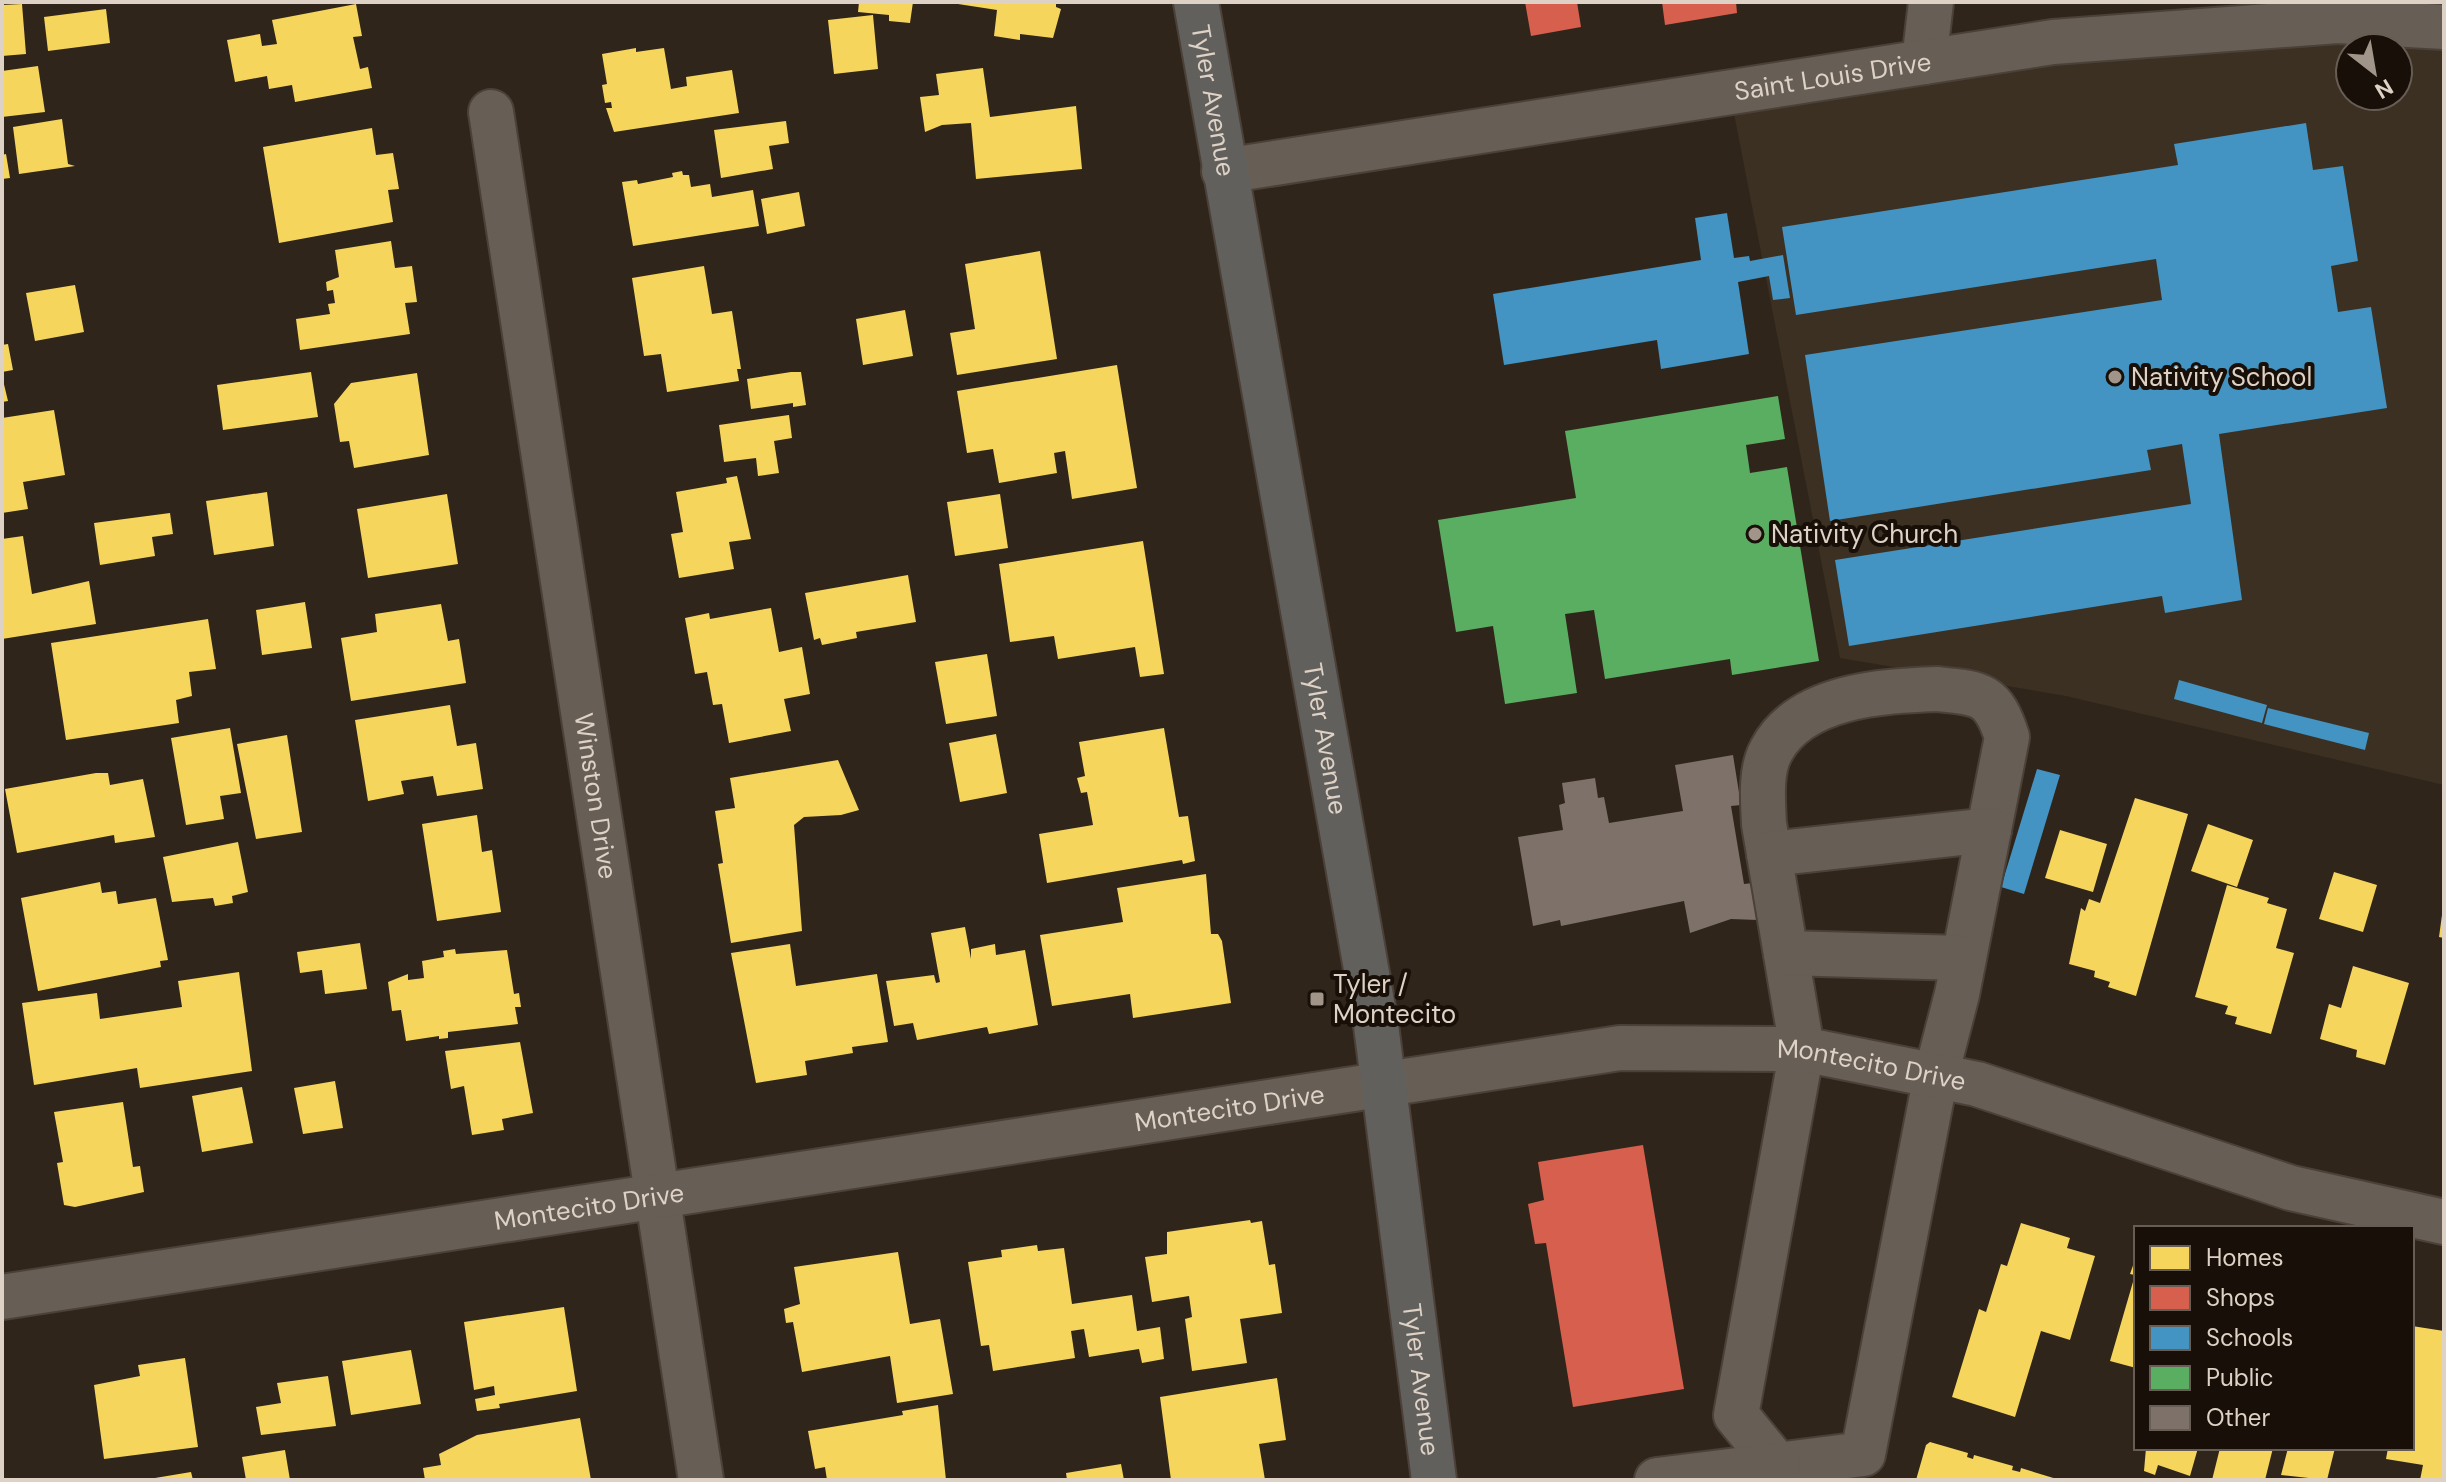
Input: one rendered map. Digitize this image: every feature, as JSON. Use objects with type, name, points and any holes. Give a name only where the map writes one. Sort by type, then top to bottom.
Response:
[{"type":"main road","name":"Tyler Avenue","points":[[1196,2],[1376,1025],[1381,1086],[1434,1480]]},
{"type":"street","points":[[1924,62],[1931,2]]},
{"type":"street","name":"Saint Louis Drive","points":[[1224,171],[2053,42],[2314,12],[2338,21],[2444,27]]},
{"type":"street","name":"Winston Drive","points":[[491,112],[701,1480]]},
{"type":"street","points":[[1657,1480],[1777,1465],[1863,1454],[1936,1075],[1957,994],[1961,958],[2007,737],[1999,711],[1979,693],[1906,691],[1851,698],[1821,709],[1787,729],[1769,752],[1763,788],[1769,854],[1802,1049],[1736,1415],[1777,1465]]},
{"type":"street","points":[[1769,854],[1989,830]]},
{"type":"street","points":[[1786,953],[1961,958]]},
{"type":"street","name":"Montecito Drive","points":[[2,1297],[1620,1048],[1802,1049],[1936,1075],[1977,1084],[2291,1188],[2444,1222]]},
{"type":"shaded area","name":"Nativity School","points":[[2444,27],[2444,785],[2066,696],[1840,658],[1730,93],[2334,37],[2334,112],[2414,112],[2414,32],[2390,32]]},
{"type":"building: Homes","points":[[859,2],[913,2],[910,23],[889,21],[889,15],[858,12]]},
{"type":"building: Homes","points":[[945,2],[1056,2],[1056,7],[1061,9],[1053,38],[1020,34],[1020,40],[994,36],[997,10]]},
{"type":"building: Homes","points":[[22,4],[26,54],[2,56],[2,5]]},
{"type":"building: Homes","points":[[356,4],[362,36],[353,37],[360,69],[368,67],[372,88],[295,102],[292,85],[269,89],[267,76],[235,82],[227,40],[260,34],[262,46],[277,44],[272,20]]},
{"type":"building: Homes","points":[[106,9],[110,43],[48,51],[44,17]]},
{"type":"building: Homes","points":[[873,15],[878,69],[834,74],[828,20]]},
{"type":"building: Homes","points":[[636,48],[636,52],[664,48],[671,89],[687,86],[686,77],[732,70],[739,113],[614,132],[606,108],[612,108],[611,102],[605,103],[602,85],[607,84],[602,54]]},
{"type":"building: Homes","points":[[38,66],[45,112],[2,117],[2,71]]},
{"type":"building: Homes","points":[[983,68],[990,117],[1076,106],[1082,169],[976,179],[971,123],[942,125],[925,132],[920,97],[939,95],[936,74]]},
{"type":"building: Homes","points":[[62,119],[68,164],[75,166],[19,174],[13,127]]},
{"type":"building: Homes","points":[[786,121],[789,143],[769,146],[773,169],[721,178],[714,130]]},
{"type":"building: Homes","points":[[372,128],[376,155],[393,153],[399,189],[388,190],[393,222],[279,243],[263,147]]},
{"type":"building: Homes","points":[[6,154],[10,178],[2,179],[2,155]]},
{"type":"building: Homes","points":[[682,171],[683,175],[689,175],[691,187],[710,184],[712,197],[753,190],[759,226],[633,246],[622,182],[637,180],[638,184],[673,177],[672,173]]},
{"type":"building: Homes","points":[[799,192],[805,226],[767,234],[761,199]]},
{"type":"building: Homes","points":[[391,241],[395,268],[412,266],[417,302],[405,303],[410,334],[300,350],[296,319],[330,314],[328,304],[335,303],[333,290],[327,291],[326,282],[339,277],[335,250]]},
{"type":"building: Homes","points":[[1040,251],[1057,359],[957,375],[950,333],[975,329],[965,264]]},
{"type":"building: Homes","points":[[704,266],[712,314],[732,311],[741,369],[737,369],[739,381],[667,392],[661,354],[644,356],[632,278]]},
{"type":"building: Homes","points":[[75,285],[84,332],[35,341],[26,293]]},
{"type":"building: Homes","points":[[905,310],[913,356],[863,365],[856,319]]},
{"type":"building: Homes","points":[[8,344],[13,370],[2,372],[2,345]]},
{"type":"building: Homes","points":[[1117,365],[1137,488],[1072,499],[1065,451],[1054,453],[1057,473],[999,483],[993,449],[967,453],[957,391]]},
{"type":"building: Homes","points":[[311,372],[318,417],[223,430],[217,385]]},
{"type":"building: Homes","points":[[801,372],[806,405],[793,407],[793,403],[751,409],[747,379]]},
{"type":"building: Homes","points":[[417,373],[429,455],[354,468],[349,441],[340,442],[334,404],[351,383]]},
{"type":"building: Homes","points":[[2,376],[8,401],[2,402]]},
{"type":"building: Homes","points":[[54,410],[65,475],[23,482],[28,509],[2,513],[2,418]]},
{"type":"building: Homes","points":[[789,415],[792,438],[774,441],[779,473],[758,476],[756,458],[724,462],[719,425]]},
{"type":"building: Homes","points":[[737,476],[751,539],[729,542],[734,569],[679,578],[671,534],[683,532],[676,492],[727,483],[726,478]]},
{"type":"building: Homes","points":[[267,492],[274,546],[214,555],[206,501]]},
{"type":"building: Homes","points":[[447,494],[458,564],[368,578],[357,509]]},
{"type":"building: Homes","points":[[1000,494],[1008,548],[955,556],[947,502]]},
{"type":"building: Homes","points":[[170,513],[173,534],[152,537],[155,556],[100,565],[94,523]]},
{"type":"building: Homes","points":[[23,536],[32,594],[89,581],[96,624],[2,639],[2,539]]},
{"type":"building: Homes","points":[[1143,541],[1164,674],[1140,677],[1135,647],[1058,659],[1054,636],[1010,642],[999,564]]},
{"type":"building: Homes","points":[[908,575],[916,622],[856,632],[857,638],[822,645],[820,638],[814,640],[805,593]]},
{"type":"building: Homes","points":[[305,602],[312,648],[262,655],[256,610]]},
{"type":"building: Homes","points":[[441,604],[448,641],[459,639],[466,683],[351,701],[341,638],[377,632],[375,614]]},
{"type":"building: Homes","points":[[771,608],[779,652],[802,647],[810,694],[784,699],[791,731],[729,743],[722,704],[713,705],[707,672],[695,674],[685,618],[709,613],[710,619]]},
{"type":"building: Homes","points":[[208,619],[216,669],[189,672],[192,696],[176,700],[179,723],[66,740],[51,643]]},
{"type":"building: Homes","points":[[987,654],[997,716],[946,724],[935,662]]},
{"type":"building: Homes","points":[[450,705],[457,746],[476,743],[483,789],[437,796],[433,776],[401,781],[404,794],[368,801],[355,720]]},
{"type":"building: Homes","points":[[230,728],[241,793],[220,796],[224,819],[186,825],[171,738]]},
{"type":"building: Homes","points":[[1164,728],[1179,817],[1188,816],[1195,861],[1183,864],[1182,860],[1047,883],[1039,834],[1093,825],[1087,792],[1081,793],[1077,778],[1085,776],[1079,742]]},
{"type":"building: Homes","points":[[996,734],[1007,793],[960,802],[949,743]]},
{"type":"building: Homes","points":[[287,735],[302,832],[256,839],[237,744]]},
{"type":"building: Homes","points":[[838,760],[859,810],[841,815],[804,817],[794,825],[802,931],[731,943],[718,864],[723,863],[715,811],[735,808],[730,778]]},
{"type":"building: Homes","points":[[108,773],[110,785],[143,779],[155,837],[115,843],[114,835],[17,853],[5,789]]},
{"type":"building: Homes","points":[[2135,798],[2188,814],[2136,996],[2108,987],[2110,982],[2094,977],[2095,971],[2069,964],[2081,908],[2085,911],[2089,899],[2100,903]]},
{"type":"building: Homes","points":[[477,815],[482,852],[492,850],[501,912],[437,921],[422,824]]},
{"type":"building: Homes","points":[[2208,824],[2253,840],[2237,887],[2191,871]]},
{"type":"building: Homes","points":[[2060,830],[2107,844],[2093,892],[2045,878]]},
{"type":"building: Homes","points":[[238,842],[248,892],[232,896],[233,903],[215,906],[213,898],[172,902],[163,857]]},
{"type":"building: Homes","points":[[2334,872],[2377,885],[2363,932],[2319,919]]},
{"type":"building: Homes","points":[[1206,874],[1211,934],[1218,934],[1222,941],[1231,1003],[1133,1018],[1130,994],[1052,1006],[1040,935],[1123,922],[1117,888]]},
{"type":"building: Homes","points":[[100,882],[102,893],[116,891],[118,904],[156,898],[168,960],[160,961],[161,967],[38,991],[21,898]]},
{"type":"building: Homes","points":[[2227,885],[2269,898],[2267,903],[2287,909],[2276,948],[2294,953],[2271,1034],[2235,1024],[2237,1017],[2225,1014],[2228,1006],[2195,997]]},
{"type":"building: Homes","points":[[2444,915],[2444,938],[2439,937]]},
{"type":"building: Homes","points":[[965,927],[971,959],[971,949],[995,944],[996,955],[1025,950],[1038,1025],[989,1034],[987,1027],[917,1040],[913,1023],[894,1026],[886,981],[934,975],[936,983],[940,982],[931,933]]},
{"type":"building: Homes","points":[[360,943],[367,989],[325,994],[322,970],[300,973],[297,952]]},
{"type":"building: Homes","points":[[790,944],[796,986],[877,974],[888,1042],[852,1047],[853,1053],[805,1061],[807,1075],[756,1083],[731,953]]},
{"type":"building: Homes","points":[[455,949],[456,954],[507,950],[514,994],[519,993],[521,1007],[515,1007],[518,1024],[448,1032],[448,1038],[439,1039],[439,1036],[406,1041],[401,1010],[392,1011],[388,982],[408,974],[408,980],[424,978],[422,961],[444,957],[443,951]]},
{"type":"building: Homes","points":[[2353,966],[2409,983],[2385,1065],[2356,1057],[2357,1050],[2320,1039],[2329,1004],[2341,1008]]},
{"type":"building: Homes","points":[[239,972],[252,1071],[140,1088],[137,1068],[34,1085],[22,1003],[97,993],[100,1019],[182,1007],[178,981]]},
{"type":"building: Homes","points":[[520,1042],[533,1113],[502,1119],[504,1130],[472,1135],[464,1086],[451,1089],[445,1051]]},
{"type":"building: Homes","points":[[335,1081],[343,1128],[303,1134],[294,1088]]},
{"type":"building: Homes","points":[[242,1087],[253,1143],[202,1152],[192,1096]]},
{"type":"building: Homes","points":[[123,1102],[133,1167],[140,1166],[144,1192],[75,1207],[64,1205],[57,1163],[63,1162],[54,1112]]},
{"type":"building: Homes","points":[[1250,1220],[1251,1223],[1262,1221],[1269,1265],[1275,1264],[1282,1313],[1240,1319],[1247,1363],[1192,1371],[1185,1319],[1192,1317],[1189,1296],[1152,1302],[1145,1257],[1167,1254],[1167,1232]]},
{"type":"building: Homes","points":[[2021,1223],[2070,1238],[2067,1248],[2095,1256],[2070,1340],[2041,1331],[2015,1417],[1952,1397],[1979,1309],[1986,1312],[2001,1264],[2007,1266]]},
{"type":"building: Homes","points":[[1037,1245],[1038,1251],[1064,1248],[1072,1304],[1132,1295],[1137,1331],[1160,1327],[1164,1359],[1142,1363],[1139,1349],[1089,1357],[1084,1329],[1071,1331],[1075,1358],[993,1371],[989,1345],[981,1346],[968,1262],[1002,1257],[1001,1250]]},
{"type":"building: Homes","points":[[898,1252],[910,1324],[940,1319],[953,1394],[897,1403],[890,1356],[802,1372],[793,1322],[786,1323],[784,1309],[800,1304],[794,1267]]},
{"type":"building: Homes","points":[[2134,1278],[2134,1367],[2110,1361]]},
{"type":"building: Homes","points":[[564,1307],[577,1391],[499,1404],[500,1408],[477,1411],[475,1399],[495,1395],[494,1386],[474,1390],[464,1322]]},
{"type":"building: Homes","points":[[2414,1326],[2444,1331],[2444,1480],[2420,1480],[2423,1465],[2386,1459],[2388,1450],[2414,1450]]},
{"type":"building: Homes","points":[[411,1350],[421,1404],[351,1415],[342,1361]]},
{"type":"building: Homes","points":[[185,1358],[198,1447],[104,1459],[94,1385],[140,1376],[138,1365]]},
{"type":"building: Homes","points":[[328,1376],[336,1426],[261,1435],[256,1407],[281,1403],[277,1383]]},
{"type":"building: Homes","points":[[1277,1378],[1286,1440],[1259,1444],[1265,1480],[1171,1480],[1160,1397]]},
{"type":"building: Homes","points":[[938,1405],[946,1480],[827,1480],[825,1467],[815,1469],[808,1431],[903,1415],[902,1411]]},
{"type":"building: Homes","points":[[580,1418],[591,1480],[425,1480],[423,1468],[441,1465],[439,1454],[477,1435]]},
{"type":"building: Homes","points":[[1930,1442],[1968,1453],[1967,1457],[1973,1459],[1974,1455],[2013,1466],[2012,1470],[2020,1472],[2021,1468],[2060,1480],[1916,1480],[1926,1445]]},
{"type":"building: Homes","points":[[285,1450],[290,1480],[246,1480],[242,1457]]},
{"type":"building: Homes","points":[[2146,1450],[2197,1450],[2190,1476],[2158,1465],[2155,1475],[2144,1471]]},
{"type":"building: Homes","points":[[2220,1450],[2272,1450],[2265,1480],[2212,1480]]},
{"type":"building: Homes","points":[[2287,1450],[2334,1450],[2327,1480],[2281,1475]]},
{"type":"building: Homes","points":[[1121,1464],[1124,1480],[1067,1480],[1066,1473]]},
{"type":"building: Homes","points":[[191,1472],[193,1480],[155,1480],[155,1478]]},
{"type":"building: Shops","points":[[1525,2],[1577,2],[1581,27],[1531,36]]},
{"type":"building: Shops","points":[[1662,2],[1736,2],[1737,13],[1665,25]]},
{"type":"building: Shops","points":[[1643,1145],[1684,1389],[1573,1407],[1546,1243],[1535,1244],[1528,1204],[1544,1200],[1538,1162]]},
{"type":"building: Schools","points":[[2306,123],[2313,170],[2343,166],[2358,261],[2331,266],[2338,312],[2371,307],[2387,408],[2219,434],[2242,600],[2165,613],[2162,596],[1849,646],[1835,560],[2191,504],[2182,444],[2147,450],[2151,470],[1830,521],[1805,355],[2162,300],[2156,259],[1796,315],[1782,227],[2178,165],[2174,144]]},
{"type":"building: Schools","points":[[1727,213],[1734,258],[1749,256],[1750,261],[1783,255],[1790,298],[1773,300],[1769,276],[1738,282],[1749,354],[1661,369],[1657,340],[1504,365],[1493,294],[1701,260],[1695,218]]},
{"type":"building: Schools","points":[[2179,680],[2267,705],[2262,723],[2174,699]]},
{"type":"building: Schools","points":[[2268,708],[2369,733],[2365,750],[2264,724]]},
{"type":"building: Schools","points":[[2037,769],[2060,775],[2024,894],[2001,887]]},
{"type":"building: Public","points":[[1778,396],[1785,439],[1746,445],[1750,473],[1787,467],[1819,661],[1732,675],[1730,659],[1605,679],[1594,610],[1565,614],[1577,693],[1505,704],[1493,626],[1456,632],[1438,520],[1576,498],[1565,431]]},
{"type":"building: Other","points":[[1733,755],[1741,805],[1731,806],[1744,884],[1753,883],[1758,920],[1731,919],[1690,933],[1684,901],[1561,926],[1560,920],[1533,926],[1518,837],[1563,830],[1559,805],[1565,803],[1562,783],[1595,778],[1598,798],[1604,797],[1609,823],[1683,811],[1675,765]]},
{"type":"place","name":"Nativity School","points":[[2115,377]]},
{"type":"place","name":"Nativity Church","points":[[1755,534]]},
{"type":"place","name":"Tyler / Montecito","points":[[1317,999]]}]
